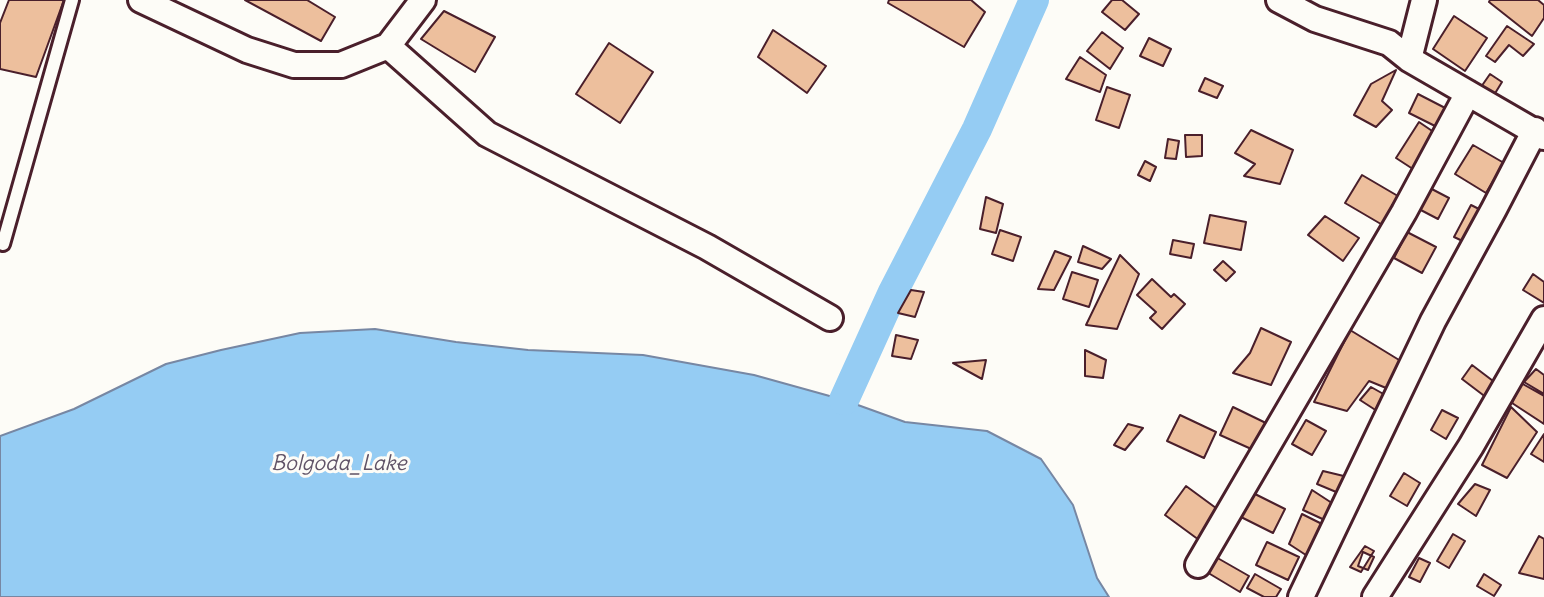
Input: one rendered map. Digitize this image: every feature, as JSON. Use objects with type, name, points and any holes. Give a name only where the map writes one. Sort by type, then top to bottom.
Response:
[{"type":"street","points":[[141,0],[247,50],[295,65],[341,65],[388,46],[423,0]]},
{"type":"street","points":[[1279,0],[1319,9],[1389,43],[1409,59],[1539,133],[1433,321],[1301,597]]},
{"type":"street","points":[[1409,59],[1424,0]]},
{"type":"street","points":[[388,46],[487,134],[707,247],[830,318]]},
{"type":"street","points":[[1198,565],[1404,212],[1468,93]]},
{"type":"street","points":[[1375,597],[1471,446],[1544,319]]},
{"type":"lane","points":[[3,244],[72,0]]},
{"type":"water","name":"Bolgoda_Lake","points":[[375,329],[528,350],[643,355],[754,375],[844,400],[905,422],[987,431],[1041,459],[1073,505],[1097,578],[1109,597],[0,597],[0,436],[74,409],[166,364],[300,333]]},
{"type":"building","points":[[9,0],[64,0],[36,77],[0,69],[0,23]]},
{"type":"building","points":[[245,0],[307,0],[335,17],[321,41]]},
{"type":"building","points":[[889,0],[971,0],[985,12],[964,47],[888,3]]},
{"type":"building","points":[[1112,0],[1122,0],[1139,14],[1125,30],[1102,12]]},
{"type":"building","points":[[1538,0],[1544,5],[1544,18],[1532,36],[1489,2]]},
{"type":"building","points":[[444,11],[495,37],[475,72],[421,39]]},
{"type":"building","points":[[1454,16],[1487,38],[1465,71],[1433,49]]},
{"type":"building","points":[[1507,26],[1534,44],[1523,56],[1509,45],[1495,62],[1486,56]]},
{"type":"building","points":[[773,30],[826,66],[807,93],[758,57]]},
{"type":"building","points":[[1102,32],[1123,48],[1110,69],[1087,51]]},
{"type":"building","points":[[1149,38],[1171,49],[1163,66],[1140,56]]},
{"type":"building","points":[[609,43],[653,72],[620,123],[576,94]]},
{"type":"building","points":[[1080,57],[1106,75],[1100,92],[1066,79]]},
{"type":"building","points":[[1396,70],[1382,101],[1392,110],[1376,127],[1354,115],[1371,84]]},
{"type":"building","points":[[1490,74],[1502,82],[1494,95],[1481,87]]},
{"type":"building","points":[[1205,78],[1223,86],[1217,98],[1199,91]]},
{"type":"building","points":[[1107,87],[1130,95],[1119,128],[1096,120]]},
{"type":"building","points":[[1418,94],[1451,111],[1441,129],[1409,113]]},
{"type":"building","points":[[1419,122],[1441,137],[1419,173],[1396,158]]},
{"type":"building","points":[[1251,130],[1293,150],[1280,184],[1244,176],[1255,164],[1235,153]]},
{"type":"building","points":[[1185,135],[1202,135],[1202,156],[1186,157]]},
{"type":"building","points":[[1168,139],[1179,141],[1176,159],[1165,158]]},
{"type":"building","points":[[1473,145],[1504,163],[1486,193],[1455,174]]},
{"type":"building","points":[[1145,161],[1156,167],[1150,181],[1138,175]]},
{"type":"building","points":[[1362,175],[1403,199],[1386,227],[1345,203]]},
{"type":"building","points":[[1426,186],[1449,198],[1438,219],[1415,207]]},
{"type":"building","points":[[986,197],[1003,204],[996,233],[980,229]]},
{"type":"building","points":[[1471,205],[1485,212],[1469,244],[1454,237]]},
{"type":"building","points":[[1210,215],[1246,222],[1241,250],[1204,243]]},
{"type":"building","points":[[1325,216],[1359,238],[1343,261],[1308,235]]},
{"type":"building","points":[[1000,230],[1021,237],[1013,261],[992,254]]},
{"type":"building","points":[[1407,232],[1436,247],[1422,273],[1394,258]]},
{"type":"building","points":[[1173,240],[1194,244],[1191,258],[1170,254]]},
{"type":"building","points":[[1083,246],[1111,259],[1102,269],[1078,262]]},
{"type":"building","points":[[1055,251],[1071,257],[1054,290],[1038,289]]},
{"type":"building","points":[[1120,255],[1139,274],[1117,329],[1086,325]]},
{"type":"building","points":[[1223,261],[1235,272],[1226,281],[1214,270]]},
{"type":"building","points":[[1072,272],[1098,280],[1089,307],[1063,299]]},
{"type":"building","points":[[1533,274],[1544,282],[1544,303],[1523,290]]},
{"type":"building","points":[[1152,279],[1171,297],[1174,294],[1185,304],[1162,329],[1150,318],[1156,312],[1137,295]]},
{"type":"building","points":[[911,290],[924,292],[915,317],[898,313]]},
{"type":"building","points":[[1261,328],[1291,342],[1271,385],[1233,373],[1250,353]]},
{"type":"building","points":[[1350,330],[1404,363],[1391,390],[1369,381],[1347,411],[1314,402]]},
{"type":"building","points":[[896,335],[918,340],[911,359],[892,356]]},
{"type":"building","points":[[1085,350],[1106,360],[1103,378],[1085,376]]},
{"type":"building","points":[[986,360],[982,379],[953,363]]},
{"type":"building","points":[[1472,365],[1497,384],[1487,398],[1462,379]]},
{"type":"building","points":[[1536,369],[1544,375],[1544,394],[1524,382]]},
{"type":"building","points":[[1521,383],[1544,396],[1544,424],[1512,403]]},
{"type":"building","points":[[1371,387],[1387,396],[1377,411],[1360,400]]},
{"type":"building","points":[[1233,407],[1270,425],[1258,452],[1220,435]]},
{"type":"building","points":[[1511,407],[1537,432],[1507,478],[1482,465]]},
{"type":"building","points":[[1442,410],[1458,418],[1446,439],[1431,430]]},
{"type":"building","points":[[1180,415],[1216,432],[1204,458],[1167,441]]},
{"type":"building","points":[[1306,420],[1326,431],[1312,455],[1292,444]]},
{"type":"building","points":[[1128,424],[1143,428],[1125,450],[1114,445]]},
{"type":"building","points":[[1544,434],[1544,462],[1531,454]]},
{"type":"building","points":[[1323,471],[1352,478],[1341,494],[1317,484]]},
{"type":"building","points":[[1404,473],[1420,483],[1407,506],[1390,496]]},
{"type":"building","points":[[1475,484],[1490,490],[1476,516],[1458,504]]},
{"type":"building","points":[[1186,486],[1220,511],[1199,540],[1165,515]]},
{"type":"building","points":[[1312,490],[1338,507],[1329,522],[1303,510]]},
{"type":"building","points":[[1249,491],[1285,509],[1273,533],[1237,515]]},
{"type":"building","points":[[1302,514],[1330,528],[1312,559],[1289,544]]},
{"type":"building","points":[[1453,534],[1465,541],[1449,568],[1437,561]]},
{"type":"building","points":[[1539,536],[1544,539],[1544,579],[1519,573]]},
{"type":"building","points":[[1267,542],[1299,557],[1288,580],[1256,565]]},
{"type":"building","points":[[1365,546],[1374,551],[1361,572],[1350,567]]},
{"type":"building","points":[[1363,552],[1374,557],[1368,570],[1358,566]]},
{"type":"building","points":[[1214,556],[1249,576],[1240,592],[1205,571]]},
{"type":"building","points":[[1419,558],[1430,563],[1420,582],[1409,577]]},
{"type":"building","points":[[1255,574],[1281,589],[1276,597],[1264,597],[1247,588]]},
{"type":"building","points":[[1484,574],[1501,585],[1494,596],[1477,586]]},
{"type":"waterway","points":[[844,400],[893,292],[977,129],[1034,0]]}]
